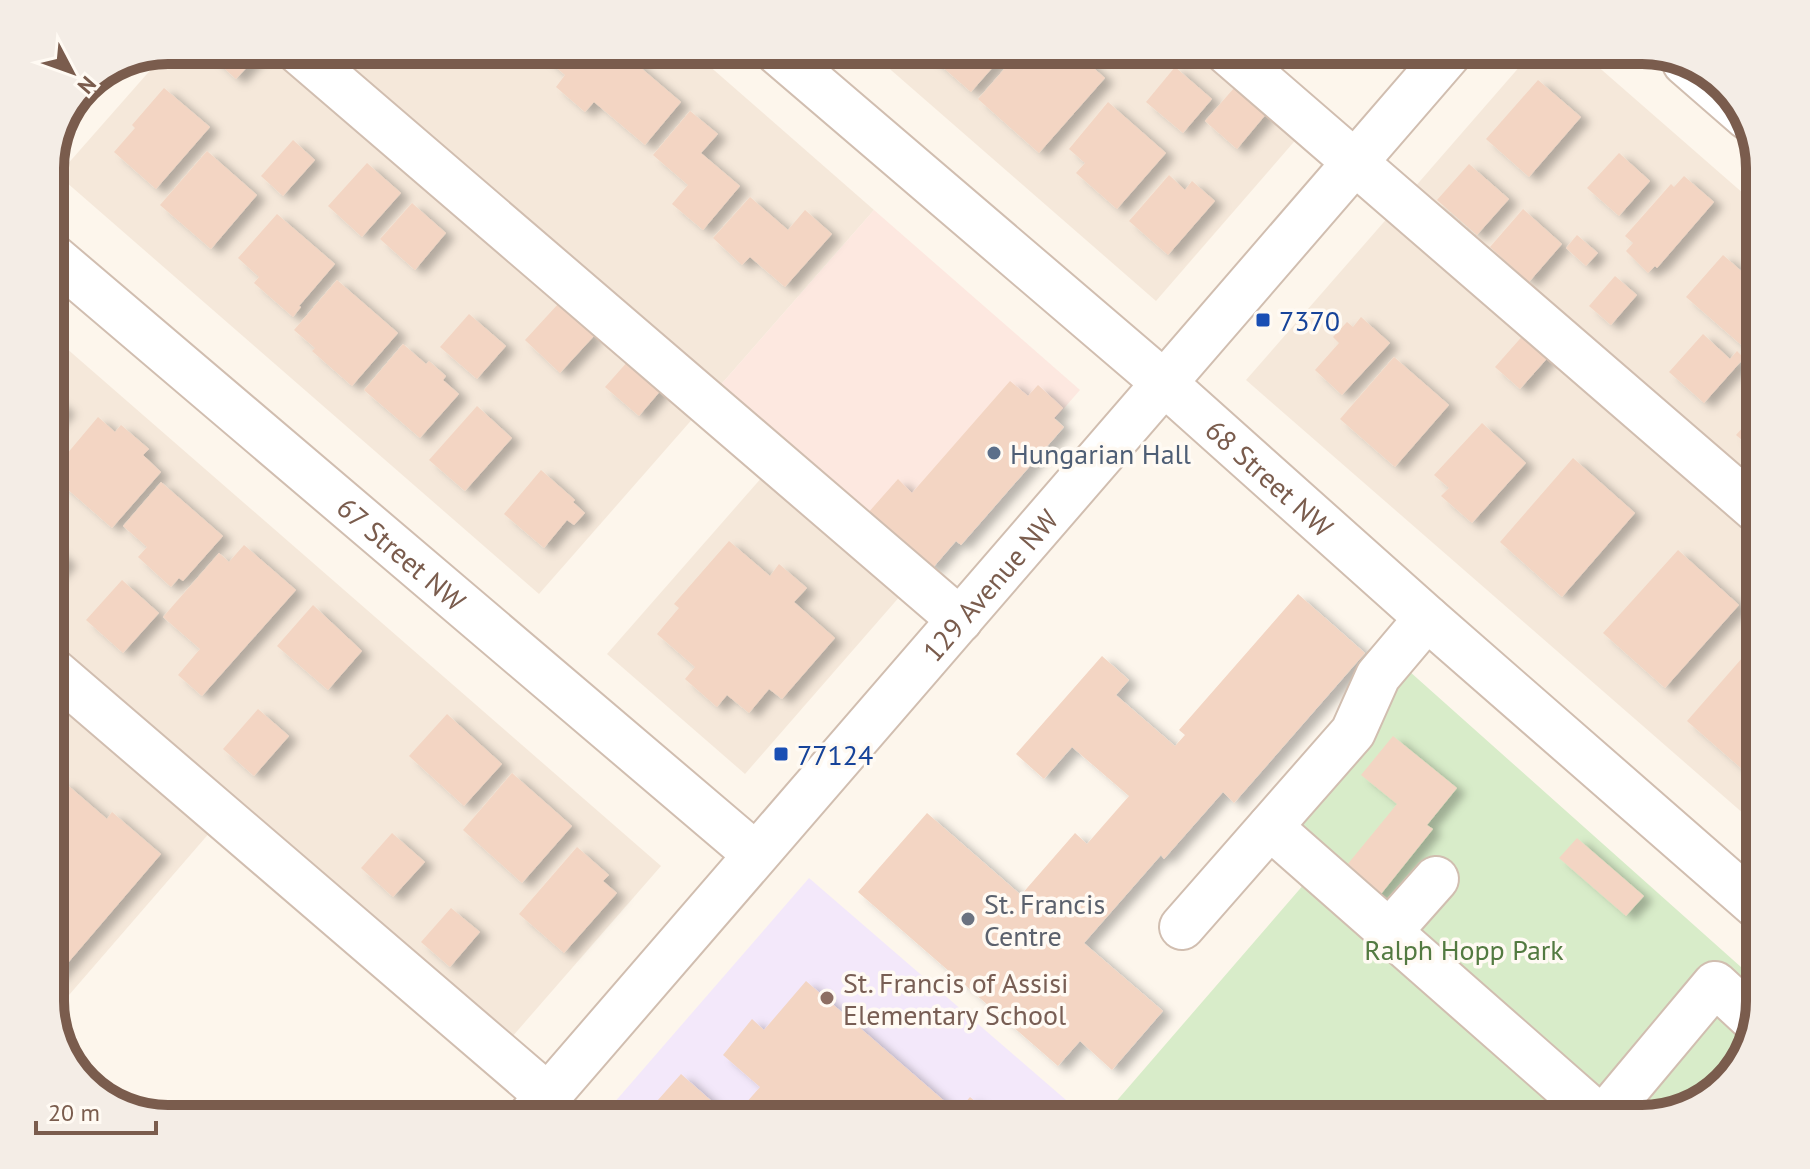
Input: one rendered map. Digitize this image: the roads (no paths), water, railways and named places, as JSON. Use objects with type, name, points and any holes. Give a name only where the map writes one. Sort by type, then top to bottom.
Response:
[{"type":"street","points":[[313,64],[960,620]]},
{"type":"street","name":"68 Street NW","points":[[791,64],[1163,382],[1746,897]]},
{"type":"street","points":[[1241,64],[1746,501]]},
{"type":"street","name":"129 Avenue NW","points":[[541,1105],[1440,64]]},
{"type":"street","name":"67 Street NW","points":[[64,266],[755,854]]},
{"type":"street","points":[[1182,927],[1353,732],[1378,676],[1427,618]]},
{"type":"street","points":[[64,681],[535,1105]]},
{"type":"street","points":[[1270,827],[1586,1105]]},
{"type":"street","points":[[1389,932],[1436,879]]},
{"type":"street","points":[[1614,1105],[1715,984],[1745,1012]]},
{"type":"place","name":"7370","points":[[1263,320]]},
{"type":"place","name":"Hungarian Hall","points":[[994,453]]},
{"type":"place","name":"77124","points":[[781,754]]},
{"type":"place","name":"St. Francis Centre","points":[[968,919]]},
{"type":"place","name":"St. Francis of Assisi Elementary School","points":[[827,998]]},
{"type":"park label","name":"Ralph Hopp Park","points":[[1464,949]]}]
